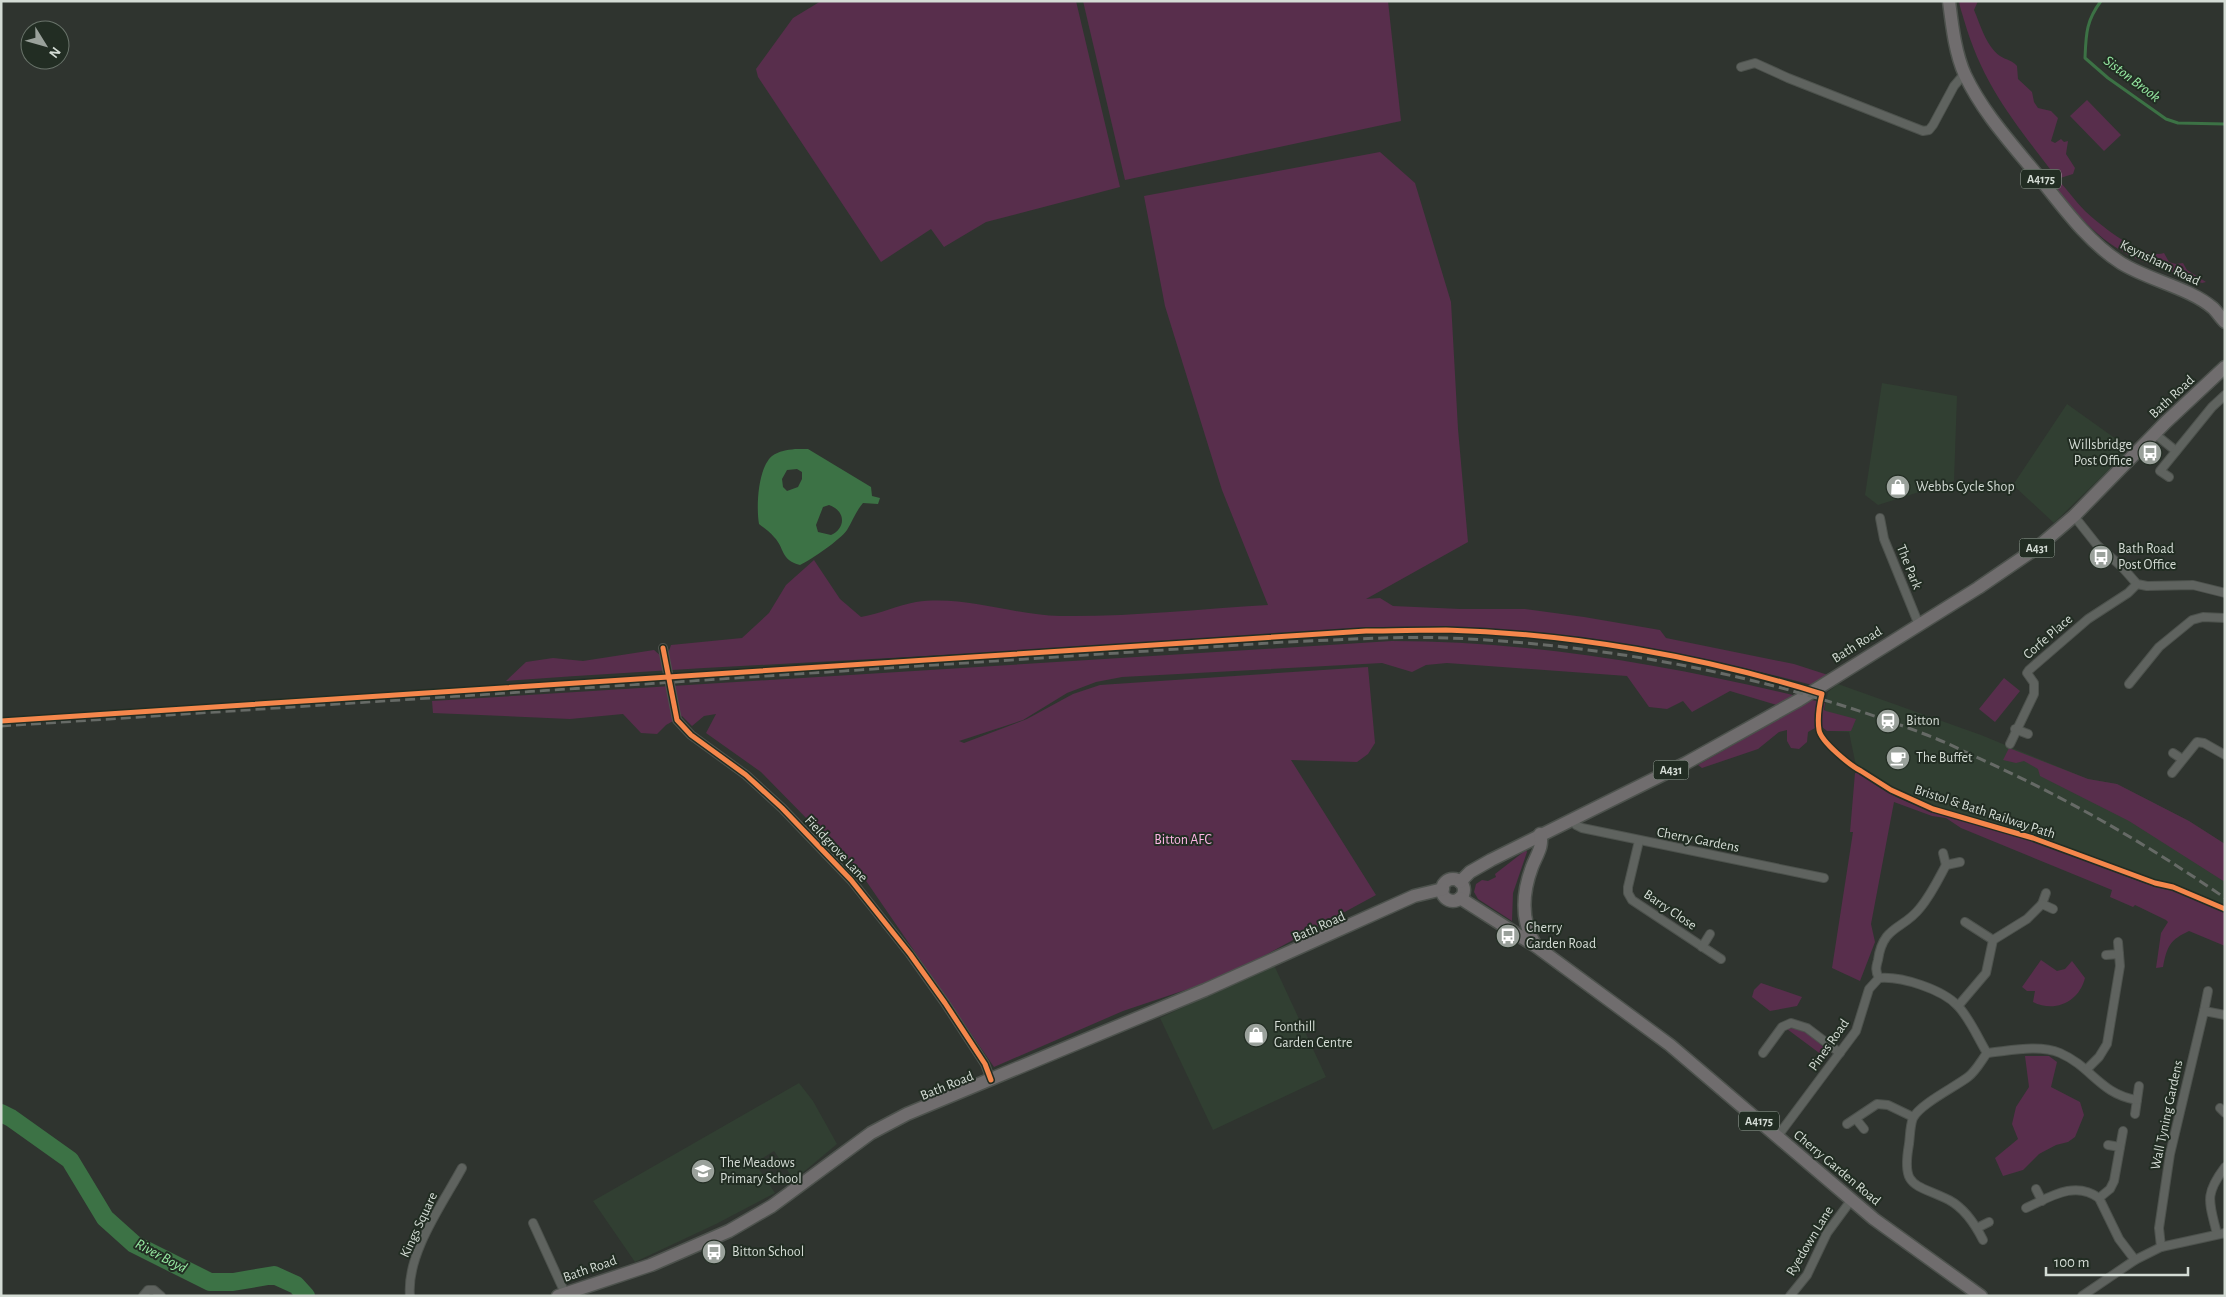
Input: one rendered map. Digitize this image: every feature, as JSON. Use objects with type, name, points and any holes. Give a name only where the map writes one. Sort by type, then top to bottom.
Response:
[{"type":"main road","name":"Keynsham Road","points":[[1948,1],[1955,40],[1964,73],[1979,100],[1997,126],[2090,238],[2123,264],[2202,300],[2213,308],[2225,322]]},
{"type":"main road","name":"Bath Road","points":[[1460,882],[1470,872],[1540,834],[1686,763],[1799,700],[1919,625],[2038,547],[2074,516],[2225,367]]},
{"type":"main road","name":"A4175","points":[[1537,947],[1525,923],[1524,910],[1527,883],[1541,846],[1540,834]]},
{"type":"main road","name":"A431","points":[[1443,889],[1448,881],[1460,882]]},
{"type":"main road","points":[[1443,889],[1444,894],[1449,900],[1456,900],[1460,898],[1464,889],[1460,882]]},
{"type":"main road","name":"Bath Road","points":[[562,1294],[651,1265],[729,1231],[772,1206],[871,1133],[907,1114],[1210,988],[1414,896],[1443,889]]},
{"type":"main road","name":"Cherry Garden Road","points":[[1460,898],[1537,947],[1670,1045],[1776,1137],[1881,1224],[1981,1296]]},
{"type":"street","points":[[1742,67],[1755,63],[1788,78],[1923,131],[1929,130],[1933,125],[1954,86],[1964,73]]},
{"type":"street","points":[[2169,477],[2160,471],[2212,407],[2225,395]]},
{"type":"street","points":[[2155,434],[2176,451]]},
{"type":"street","points":[[2074,516],[2097,545],[2122,567],[2137,584],[2147,586],[2193,586],[2225,593]]},
{"type":"street","name":"The Park","points":[[1880,518],[1884,539],[1919,625]]},
{"type":"street","name":"Corfe Place","points":[[2010,744],[2034,694],[2034,683],[2027,673],[2029,670],[2088,619],[2128,593],[2137,584]]},
{"type":"street","points":[[2129,684],[2159,647],[2192,620],[2203,617],[2225,618]]},
{"type":"street","name":"Fieldgrove Lane","points":[[663,648],[677,720],[691,735],[746,775],[782,808],[851,880],[910,954],[945,1003],[985,1064],[991,1080]]},
{"type":"street","points":[[2016,729],[2028,734]]},
{"type":"street","points":[[2172,774],[2197,742],[2204,743],[2225,755]]},
{"type":"street","points":[[2173,753],[2182,759]]},
{"type":"street","name":"Cherry Gardens","points":[[1572,819],[1576,825],[1582,828],[1824,878]]},
{"type":"street","name":"Barry Close","points":[[1639,841],[1628,887],[1632,900],[1721,959]]},
{"type":"street","points":[[1943,853],[1946,865],[1919,911],[1892,929],[1884,939],[1879,953],[1876,972],[1879,978],[1894,978],[1925,987],[1958,1006],[1987,1053]]},
{"type":"street","points":[[1946,865],[1960,862]]},
{"type":"street","points":[[1958,1006],[1986,973],[1993,940],[2027,919],[2042,904],[2046,893]]},
{"type":"street","points":[[2042,904],[2053,909]]},
{"type":"street","points":[[1965,922],[1993,940]]},
{"type":"street","points":[[1702,947],[1710,934]]},
{"type":"street","points":[[2087,1069],[2107,1044],[2120,966],[2118,942]]},
{"type":"street","points":[[2106,955],[2119,954]]},
{"type":"street","name":"Pines Road","points":[[1776,1137],[1856,1031],[1863,1015],[1869,989],[1879,978]]},
{"type":"street","name":"Wall Tyning Gardens","points":[[2161,1247],[2159,1228],[2170,1154],[2208,991]]},
{"type":"street","points":[[2204,1011],[2225,1015]]},
{"type":"street","points":[[1763,1053],[1782,1027],[1791,1023],[1807,1028],[1840,1053]]},
{"type":"street","points":[[1987,1053],[2049,1050],[2059,1052],[2087,1069],[2100,1084],[2116,1094],[2137,1100]]},
{"type":"street","points":[[1983,1240],[1977,1228],[1956,1205],[1920,1188],[1912,1182],[1907,1175],[1906,1164],[1913,1117],[1928,1104],[1970,1076],[1987,1053]]},
{"type":"street","points":[[2135,1114],[2139,1086]]},
{"type":"street","points":[[1847,1124],[1869,1108],[1882,1104],[1913,1117]]},
{"type":"street","points":[[1856,1119],[1864,1128]]},
{"type":"street","points":[[2099,1198],[2110,1189],[2114,1181],[2123,1132]]},
{"type":"street","points":[[2108,1145],[2120,1147]]},
{"type":"street","points":[[2082,1296],[2135,1260],[2161,1247],[2221,1233],[2210,1195],[2212,1184],[2225,1167]]},
{"type":"street","name":"Kings Square","points":[[410,1296],[409,1284],[415,1259],[426,1233],[462,1168]]},
{"type":"street","points":[[2036,1189],[2042,1201]]},
{"type":"street","points":[[2026,1208],[2070,1189],[2085,1190],[2099,1198],[2119,1239],[2135,1260]]},
{"type":"street","name":"Ryedown Lane","points":[[1790,1296],[1807,1275],[1827,1233],[1852,1199]]},
{"type":"street","points":[[1977,1228],[1989,1222]]},
{"type":"street","points":[[533,1223],[562,1294]]},
{"type":"street","points":[[144,1296],[148,1290],[154,1290],[161,1296]]},
{"type":"shaded area","points":[[1882,383],[1957,396],[1954,481],[1878,505],[1865,495]]},
{"type":"shaded area","points":[[2067,404],[2130,449],[2054,523],[2013,485]]},
{"type":"shaded area","points":[[792,449],[808,449],[871,487],[872,496],[880,498],[878,504],[863,503],[847,530],[838,539],[800,565],[786,557],[771,533],[759,524],[758,516],[759,488],[767,462],[777,453]],"holes":[[[797,469],[802,472],[802,479],[798,487],[787,491],[783,487],[782,479],[787,470]],[[829,505],[839,511],[842,520],[839,528],[831,535],[818,532],[816,525],[823,507]]]},
{"type":"shaded area","points":[[1838,684],[1981,735],[2088,779],[2117,784],[2189,821],[2225,844],[2225,907],[2175,886],[2160,883],[2034,836],[1936,809],[1913,799],[1874,777],[1865,769],[1856,766],[1849,732],[1830,731],[1821,726],[1828,692]]},
{"type":"shaded area","points":[[1274,965],[1326,1077],[1213,1130],[1160,1018]]},
{"type":"shaded area","name":"The Meadows Primary School","points":[[799,1083],[813,1101],[837,1144],[794,1180],[774,1151],[755,1163],[775,1193],[716,1224],[635,1262],[593,1201]]},
{"type":"green space","points":[[821,1],[1076,1],[1120,187],[986,222],[944,247],[931,229],[881,262],[758,77],[756,69],[793,18]]},
{"type":"green space","points":[[1083,1],[1388,1],[1401,121],[1125,180]]},
{"type":"green space","points":[[1959,1],[1978,1],[1974,10],[1991,47],[2000,56],[2017,66],[2018,79],[2032,92],[2034,102],[2038,108],[2051,111],[2058,118],[2051,141],[2055,143],[2061,139],[2064,142],[2068,141],[2066,154],[2075,168],[2073,174],[2057,179],[2085,211],[2122,240],[2145,251],[2155,254],[2164,253],[2169,262],[2183,263],[2187,270],[2206,282],[2202,283],[2127,254],[2092,229],[2072,208],[2044,174],[2050,169],[2010,116],[1989,81],[1971,42]]},
{"type":"green space","points":[[2087,100],[2121,135],[2104,151],[2070,116]]},
{"type":"green space","points":[[1380,152],[1415,183],[1451,302],[1458,429],[1468,542],[1366,599],[1380,598],[1393,606],[1525,609],[1584,617],[1660,630],[1666,638],[1794,664],[1828,675],[1812,685],[1722,663],[1586,639],[1494,630],[1401,628],[1354,629],[1120,645],[719,667],[506,681],[526,662],[553,658],[583,661],[654,650],[663,656],[668,653],[671,645],[742,638],[769,613],[786,585],[814,560],[840,599],[861,617],[909,603],[934,601],[970,603],[1042,615],[1060,616],[1138,614],[1268,605],[1222,490],[1165,306],[1144,196]]},
{"type":"green space","name":"Bitton AFC","points":[[1392,641],[1494,645],[1596,656],[1697,674],[1797,696],[1780,706],[1730,691],[1692,712],[1683,701],[1667,709],[1649,707],[1627,676],[1447,663],[1426,665],[1412,672],[1382,663],[1122,677],[1096,682],[1067,693],[1023,720],[959,741],[964,743],[1027,719],[1073,694],[1100,685],[1368,667],[1375,743],[1368,754],[1357,762],[1291,760],[1376,895],[1258,959],[1212,981],[1123,1011],[994,1067],[862,875],[761,772],[706,733],[716,714],[704,716],[692,726],[682,716],[666,725],[657,734],[641,733],[623,714],[570,719],[433,713],[432,701]]},
{"type":"green space","points":[[2004,678],[2020,691],[1995,722],[1979,709]]},
{"type":"green space","points":[[1812,700],[1825,703],[1824,710],[1826,711],[1856,719],[1851,731],[1827,731],[1822,727],[1815,728],[1808,732],[1807,742],[1799,749],[1791,748],[1787,741],[1787,730],[1779,732],[1758,749],[1702,768],[1698,765]]},
{"type":"green space","points":[[2009,748],[2088,779],[2117,784],[2189,821],[2225,844],[2225,882],[2129,821],[2040,776],[2038,769],[2024,761],[2016,763],[2003,760]]},
{"type":"green space","points":[[1855,773],[1861,773],[1878,786],[1919,807],[2033,839],[2135,880],[2153,886],[2173,889],[2213,904],[2225,910],[2225,946],[2189,931],[2177,937],[2170,944],[2163,967],[2156,968],[2161,933],[2168,922],[2166,920],[2135,905],[2133,907],[2110,897],[2112,890],[1961,828],[1946,818],[1932,816],[1894,802],[1871,924],[1875,942],[1860,981],[1832,968],[1853,832],[1850,832]]},
{"type":"green space","points":[[1526,850],[1527,852],[1513,893],[1512,921],[1478,899],[1474,892],[1476,884],[1482,880],[1488,881],[1496,877],[1495,874]]},
{"type":"green space","points":[[2041,960],[2057,971],[2065,969],[2072,961],[2085,978],[2082,986],[2072,999],[2058,1006],[2041,1005],[2033,1002],[2035,991],[2027,991],[2022,987]]},
{"type":"green space","points":[[1761,983],[1802,997],[1797,1006],[1770,1011],[1752,997],[1754,990]]},
{"type":"green space","points":[[1795,1028],[1804,1031],[1826,1051],[1822,1055],[1787,1029]]},
{"type":"green space","points":[[2025,1056],[2049,1056],[2057,1062],[2051,1087],[2080,1102],[2084,1115],[2075,1137],[2068,1142],[2056,1145],[2039,1154],[2023,1170],[2003,1176],[1995,1158],[2018,1139],[2012,1124],[2016,1107],[2029,1087]]},
{"type":"waterway","name":"Siston Brook","points":[[2101,1],[2092,15],[2088,28],[2085,58],[2108,78],[2166,119],[2178,123],[2225,124]]},
{"type":"waterway","name":"River Boyd","points":[[1,1113],[70,1160],[105,1218],[134,1244],[210,1282],[233,1282],[274,1275],[296,1285],[306,1296]]},
{"type":"railway","points":[[1,726],[1285,642],[1368,638],[1450,638],[1511,642],[1633,656],[1693,667],[1812,696],[1870,714],[1942,741],[2049,792],[2139,842],[2225,898]]},
{"type":"cycle path","name":"Bristol & Bath Railway Path","points":[[1,721],[1366,631],[1446,630],[1493,632],[1588,642],[1684,658],[1822,694],[1818,725],[1825,741],[1850,764],[1891,790],[1933,809],[2033,838],[2155,883],[2173,887],[2225,909]]},
{"type":"cycle path","points":[[663,648],[677,720],[691,735],[746,775],[782,808],[851,880],[910,954],[945,1003],[985,1064],[991,1080]]},
{"type":"place","name":"Willsbridge Post Office","points":[[2150,453]]},
{"type":"place","name":"Webbs Cycle Shop","points":[[1898,487]]},
{"type":"place","name":"Bath Road Post Office","points":[[2101,557]]},
{"type":"place","name":"Bitton","points":[[1888,721]]},
{"type":"place","name":"The Buffet","points":[[1898,758]]},
{"type":"place","name":"Cherry Garden Road","points":[[1508,936]]},
{"type":"place","name":"Fonthill Garden Centre","points":[[1256,1035]]},
{"type":"place","name":"The Meadows Primary School","points":[[703,1171]]},
{"type":"place","name":"Bitton School","points":[[714,1252]]}]
